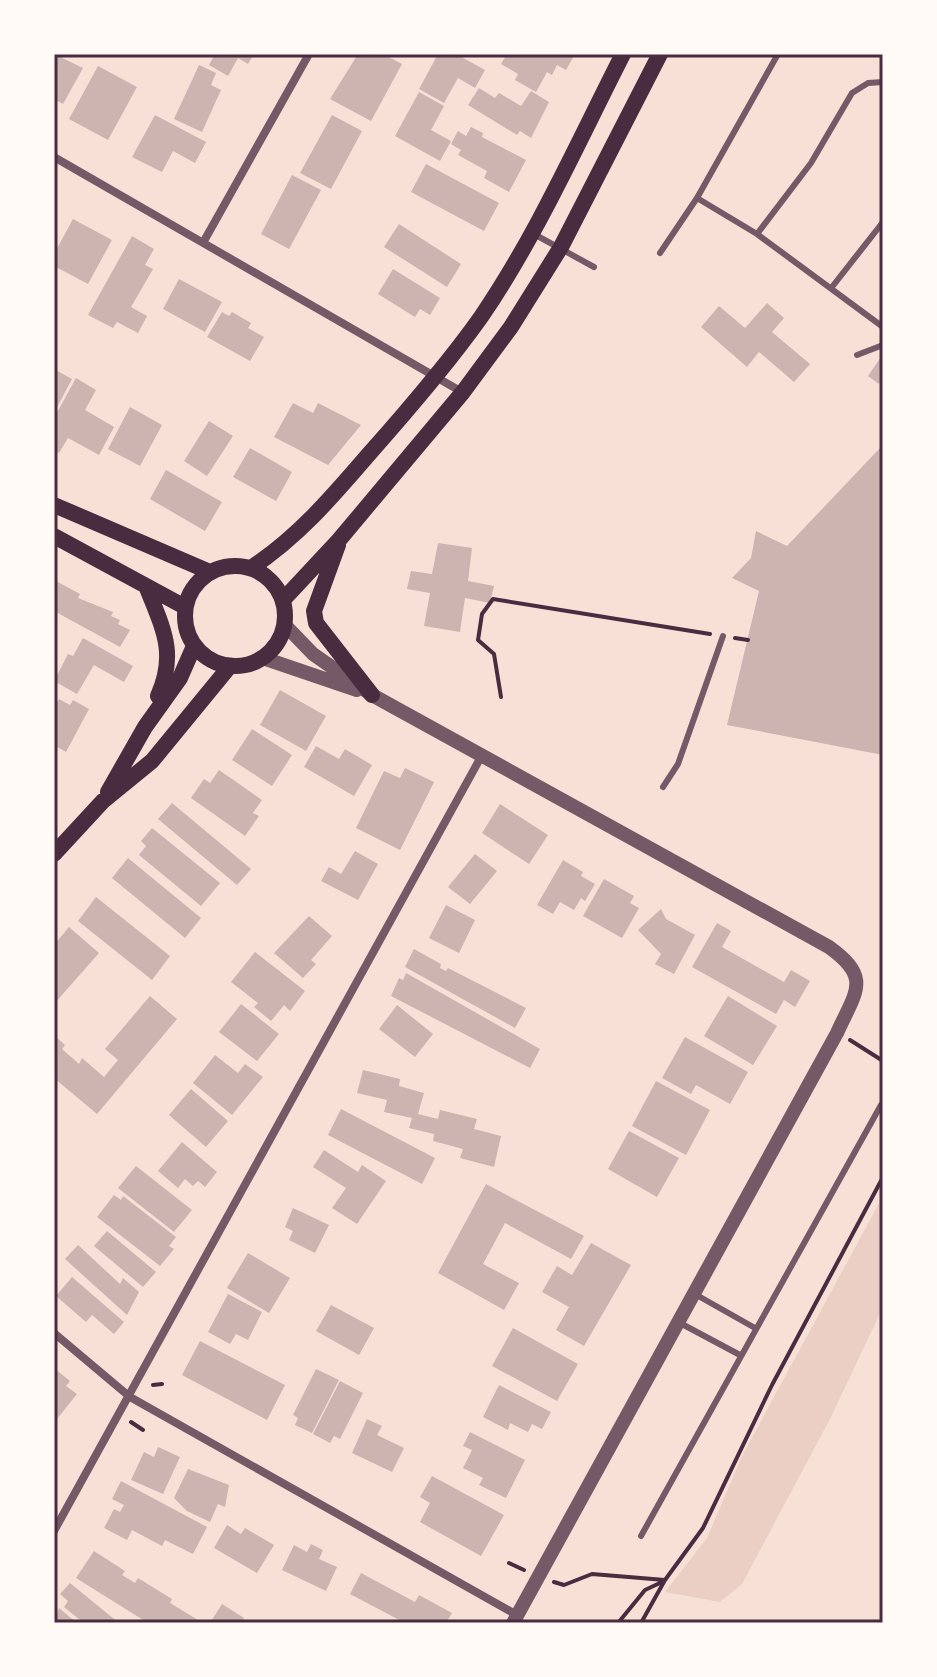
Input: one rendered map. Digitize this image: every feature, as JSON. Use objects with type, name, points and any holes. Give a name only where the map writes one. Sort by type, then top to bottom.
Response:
[{"type":"main road","points":[[251,568],[283,547],[308,524],[437,374],[481,316],[532,233],[623,54]]},
{"type":"main road","points":[[283,600],[339,540],[463,392],[511,327],[561,247],[660,54]]},
{"type":"main road","points":[[54,505],[210,572]]},
{"type":"main road","points":[[54,536],[185,607]]},
{"type":"main road","points":[[339,540],[316,602],[316,623],[372,695]]},
{"type":"main road","points":[[228,566],[251,568],[268,578],[283,600],[285,625],[273,650],[263,658],[230,666],[207,658],[194,646],[185,620],[185,607],[199,580],[210,572],[228,566]]},
{"type":"main road","points":[[145,727],[166,677],[169,647],[147,588]]},
{"type":"main road","points":[[103,801],[145,727],[180,678],[194,646]]},
{"type":"main road","points":[[54,854],[103,801],[152,761],[230,666]]},
{"type":"street","points":[[204,241],[309,54]]},
{"type":"street","points":[[54,157],[437,374],[463,392]]},
{"type":"street","points":[[54,1333],[130,1397],[515,1619],[837,1033],[855,993],[857,974],[849,962],[829,947],[372,695],[313,654],[285,625]]},
{"type":"street","points":[[263,658],[372,695]]},
{"type":"street","points":[[54,1531],[482,755]]},
{"type":"lane","points":[[660,253],[697,198],[778,54]]},
{"type":"lane","points":[[757,234],[811,163],[852,93],[868,83],[883,82]]},
{"type":"lane","points":[[697,198],[757,234],[883,327]]},
{"type":"lane","points":[[832,287],[883,222]]},
{"type":"lane","points":[[532,233],[594,267]]},
{"type":"lane","points":[[857,355],[883,345]]},
{"type":"lane","points":[[663,787],[678,764],[723,636]]},
{"type":"lane","points":[[641,1536],[881,1105]]},
{"type":"lane","points":[[693,1293],[755,1328]]},
{"type":"lane","points":[[677,1321],[740,1355]]},
{"type":"path","points":[[501,697],[494,654],[478,640],[482,614],[493,599],[748,640]]},
{"type":"path","points":[[837,1033],[883,1061]]},
{"type":"path","points":[[641,1623],[665,1580],[703,1528],[772,1385],[883,1177]]},
{"type":"path","points":[[509,1563],[564,1585],[592,1574],[665,1580]]},
{"type":"path","points":[[618,1623],[645,1590],[665,1580]]},
{"type":"shaded area","points":[[883,1196],[883,1307],[830,1419],[742,1584],[720,1602],[665,1592],[707,1538],[742,1456]]},
{"type":"building","points":[[54,54],[83,68],[63,104],[54,99]]},
{"type":"building","points":[[215,54],[254,54],[248,64],[238,58],[228,76],[209,65]]},
{"type":"building","points":[[358,54],[383,54],[402,64],[371,121],[330,99]]},
{"type":"building","points":[[438,54],[456,54],[485,70],[475,88],[458,78],[444,103],[419,89]]},
{"type":"building","points":[[507,54],[575,54],[566,70],[557,65],[552,75],[547,72],[536,92],[515,80],[518,74],[501,64]]},
{"type":"building","points":[[199,65],[216,73],[211,85],[221,90],[202,132],[174,119]]},
{"type":"building","points":[[98,66],[137,87],[108,140],[69,119]]},
{"type":"building","points":[[479,88],[495,98],[499,93],[521,106],[531,91],[549,102],[531,138],[520,131],[517,135],[468,105]]},
{"type":"building","points":[[419,92],[444,106],[431,130],[451,141],[440,161],[395,136]]},
{"type":"building","points":[[155,115],[206,142],[195,163],[173,151],[162,172],[132,157]]},
{"type":"building","points":[[332,115],[362,131],[331,189],[300,173]]},
{"type":"building","points":[[471,127],[483,133],[482,137],[526,160],[509,192],[484,178],[487,171],[458,155],[461,150],[451,144],[458,131],[466,136]]},
{"type":"building","points":[[426,164],[499,203],[484,231],[411,192]]},
{"type":"building","points":[[292,175],[321,190],[289,249],[261,234]]},
{"type":"building","points":[[73,219],[112,240],[88,284],[54,266],[54,254]]},
{"type":"building","points":[[399,224],[461,264],[447,287],[384,247]]},
{"type":"building","points":[[132,236],[154,249],[145,265],[153,269],[131,307],[147,316],[138,333],[117,322],[113,328],[88,315]]},
{"type":"building","points":[[393,269],[440,298],[430,315],[420,309],[415,317],[378,294]]},
{"type":"building","points":[[179,279],[222,302],[205,332],[163,309]]},
{"type":"building","points":[[767,303],[784,318],[772,332],[810,364],[794,382],[759,352],[747,367],[701,327],[719,306],[745,328]]},
{"type":"building","points":[[222,312],[229,316],[232,312],[251,323],[248,328],[264,337],[250,361],[207,337]]},
{"type":"building","points":[[883,354],[883,378],[879,384],[868,376]]},
{"type":"building","points":[[54,369],[72,379],[54,413]]},
{"type":"building","points":[[76,378],[96,390],[85,410],[114,427],[99,455],[68,438],[59,453],[54,451],[54,418]]},
{"type":"building","points":[[293,403],[313,413],[318,403],[361,425],[328,465],[274,437]]},
{"type":"building","points":[[130,407],[162,425],[140,466],[108,449]]},
{"type":"building","points":[[209,421],[233,436],[207,476],[184,461]]},
{"type":"building","points":[[250,448],[292,472],[276,501],[233,477]]},
{"type":"building","points":[[880,448],[883,452],[883,755],[727,725],[759,591],[732,578],[751,558],[756,531],[787,546]]},
{"type":"building","points":[[166,470],[222,502],[205,531],[150,499]]},
{"type":"building","points":[[438,543],[472,548],[468,581],[494,586],[490,603],[465,598],[460,632],[424,626],[430,593],[407,589],[411,571],[432,574]]},
{"type":"building","points":[[56,581],[80,594],[78,598],[113,612],[111,616],[120,620],[118,624],[130,630],[120,647],[54,611]]},
{"type":"building","points":[[83,638],[133,666],[124,682],[94,665],[77,694],[54,681],[68,654],[73,656]]},
{"type":"building","points":[[280,690],[326,716],[306,751],[260,725]]},
{"type":"building","points":[[59,699],[70,705],[73,700],[89,709],[66,752],[54,745],[54,709]]},
{"type":"building","points":[[252,729],[292,755],[272,786],[232,760]]},
{"type":"building","points":[[316,746],[339,759],[345,749],[372,765],[354,796],[304,767]]},
{"type":"building","points":[[405,768],[434,782],[400,850],[356,828],[384,771],[400,778]]},
{"type":"building","points":[[219,770],[262,800],[253,813],[259,816],[245,836],[191,798],[204,779],[210,783]]},
{"type":"building","points":[[172,803],[251,869],[237,885],[158,819]]},
{"type":"building","points":[[500,804],[548,835],[529,864],[482,833]]},
{"type":"building","points":[[152,828],[220,883],[201,906],[139,855],[146,846],[141,841]]},
{"type":"building","points":[[355,851],[378,864],[358,900],[321,881],[329,867],[341,874]]},
{"type":"building","points":[[475,854],[497,871],[470,904],[448,887]]},
{"type":"building","points":[[128,858],[201,918],[185,938],[112,878]]},
{"type":"building","points":[[563,860],[595,884],[585,901],[581,898],[574,910],[560,902],[553,914],[537,905]]},
{"type":"building","points":[[604,879],[634,896],[630,903],[639,908],[622,938],[583,916]]},
{"type":"building","points":[[96,897],[170,956],[152,980],[78,921]]},
{"type":"building","points":[[446,905],[475,920],[459,953],[429,938]]},
{"type":"building","points":[[661,909],[666,919],[695,935],[674,974],[655,964],[661,954],[638,930]]},
{"type":"building","points":[[309,916],[332,936],[311,960],[316,964],[303,978],[274,953]]},
{"type":"building","points":[[717,923],[731,931],[722,947],[784,982],[791,970],[810,981],[795,1007],[784,1000],[776,1014],[692,967]]},
{"type":"building","points":[[69,927],[99,953],[54,1004],[54,945]]},
{"type":"building","points":[[414,949],[441,964],[440,968],[446,971],[448,968],[526,1008],[515,1028],[405,967]]},
{"type":"building","points":[[255,952],[305,991],[290,1011],[284,1005],[271,1021],[254,1007],[258,1003],[231,982]]},
{"type":"building","points":[[406,973],[540,1049],[530,1068],[391,996],[399,978],[403,980]]},
{"type":"building","points":[[150,996],[177,1019],[97,1114],[54,1078],[54,1035],[65,1045],[62,1049],[79,1064],[82,1058],[104,1077],[118,1060],[105,1049]]},
{"type":"building","points":[[728,996],[777,1026],[753,1065],[704,1036]]},
{"type":"building","points":[[241,1004],[279,1034],[257,1061],[219,1032]]},
{"type":"building","points":[[397,1005],[433,1034],[415,1057],[379,1029]]},
{"type":"building","points":[[685,1037],[748,1072],[730,1104],[696,1085],[691,1094],[662,1078]]},
{"type":"building","points":[[215,1055],[238,1073],[245,1064],[263,1077],[232,1115],[193,1083]]},
{"type":"building","points":[[363,1070],[400,1079],[399,1086],[424,1093],[418,1114],[438,1119],[440,1110],[477,1119],[474,1129],[501,1136],[494,1167],[460,1158],[463,1149],[433,1141],[434,1134],[409,1128],[412,1118],[384,1112],[387,1100],[357,1093]]},
{"type":"building","points":[[656,1081],[710,1110],[686,1155],[632,1126]]},
{"type":"building","points":[[191,1089],[228,1121],[206,1147],[169,1115]]},
{"type":"building","points":[[341,1109],[435,1158],[422,1184],[328,1135]]},
{"type":"building","points":[[629,1131],[679,1158],[657,1197],[608,1169]]},
{"type":"building","points":[[182,1142],[217,1172],[205,1187],[198,1181],[193,1186],[185,1179],[178,1188],[158,1171]]},
{"type":"building","points":[[324,1150],[358,1172],[362,1165],[386,1181],[357,1224],[332,1208],[346,1188],[313,1167]]},
{"type":"building","points":[[136,1166],[192,1210],[174,1232],[118,1188]]},
{"type":"building","points":[[486,1184],[584,1236],[571,1259],[505,1223],[483,1264],[519,1283],[504,1310],[438,1273]]},
{"type":"building","points":[[114,1195],[121,1200],[123,1196],[176,1237],[169,1246],[174,1249],[160,1266],[97,1217]]},
{"type":"building","points":[[293,1208],[329,1225],[315,1253],[289,1240],[293,1231],[285,1227]]},
{"type":"building","points":[[107,1231],[156,1272],[143,1287],[94,1246]]},
{"type":"building","points":[[591,1243],[631,1265],[584,1346],[556,1330],[569,1307],[542,1292],[557,1266],[572,1275]]},
{"type":"building","points":[[78,1245],[120,1284],[123,1278],[139,1292],[127,1315],[65,1259]]},
{"type":"building","points":[[248,1253],[290,1278],[269,1313],[227,1288]]},
{"type":"building","points":[[72,1277],[124,1322],[114,1334],[92,1315],[86,1322],[56,1296]]},
{"type":"building","points":[[228,1294],[262,1312],[248,1340],[236,1334],[230,1344],[208,1332]]},
{"type":"building","points":[[331,1305],[374,1328],[359,1355],[316,1331]]},
{"type":"building","points":[[513,1328],[578,1364],[557,1401],[492,1366]]},
{"type":"building","points":[[200,1341],[285,1385],[267,1420],[182,1375]]},
{"type":"building","points":[[54,1368],[70,1381],[66,1386],[77,1394],[57,1419]]},
{"type":"building","points":[[316,1369],[339,1380],[312,1433],[295,1425],[298,1418],[293,1415]]},
{"type":"building","points":[[340,1381],[363,1393],[340,1439],[334,1436],[330,1443],[313,1434]]},
{"type":"building","points":[[499,1385],[551,1412],[542,1429],[532,1424],[528,1432],[510,1423],[508,1430],[483,1417]]},
{"type":"building","points":[[367,1419],[382,1426],[377,1435],[404,1448],[392,1472],[352,1453]]},
{"type":"building","points":[[470,1432],[525,1460],[506,1498],[479,1485],[483,1478],[463,1468],[472,1450],[463,1446]]},
{"type":"building","points":[[158,1447],[180,1457],[163,1494],[131,1480],[144,1452],[154,1457]]},
{"type":"building","points":[[188,1469],[229,1485],[225,1507],[218,1504],[210,1522],[187,1511],[174,1498]]},
{"type":"building","points":[[432,1476],[504,1515],[481,1556],[420,1522],[430,1503],[420,1497]]},
{"type":"building","points":[[121,1481],[207,1527],[193,1554],[165,1540],[162,1546],[132,1530],[127,1540],[104,1528],[114,1509],[120,1512],[124,1505],[112,1499]]},
{"type":"building","points":[[227,1525],[241,1534],[245,1528],[274,1545],[257,1573],[214,1548]]},
{"type":"building","points":[[311,1544],[323,1550],[319,1559],[337,1567],[326,1591],[282,1570],[294,1545],[307,1552]]},
{"type":"building","points":[[94,1551],[125,1571],[122,1575],[135,1583],[138,1578],[172,1599],[170,1603],[198,1620],[196,1623],[148,1623],[76,1578]]},
{"type":"building","points":[[361,1573],[415,1602],[419,1595],[452,1613],[446,1623],[405,1623],[350,1594]]},
{"type":"building","points":[[70,1583],[119,1623],[84,1623],[64,1607],[68,1601],[60,1594]]},
{"type":"building","points":[[222,1604],[244,1618],[241,1623],[210,1623]]},
{"type":"building","points":[[59,1608],[77,1623],[54,1623]]}]
